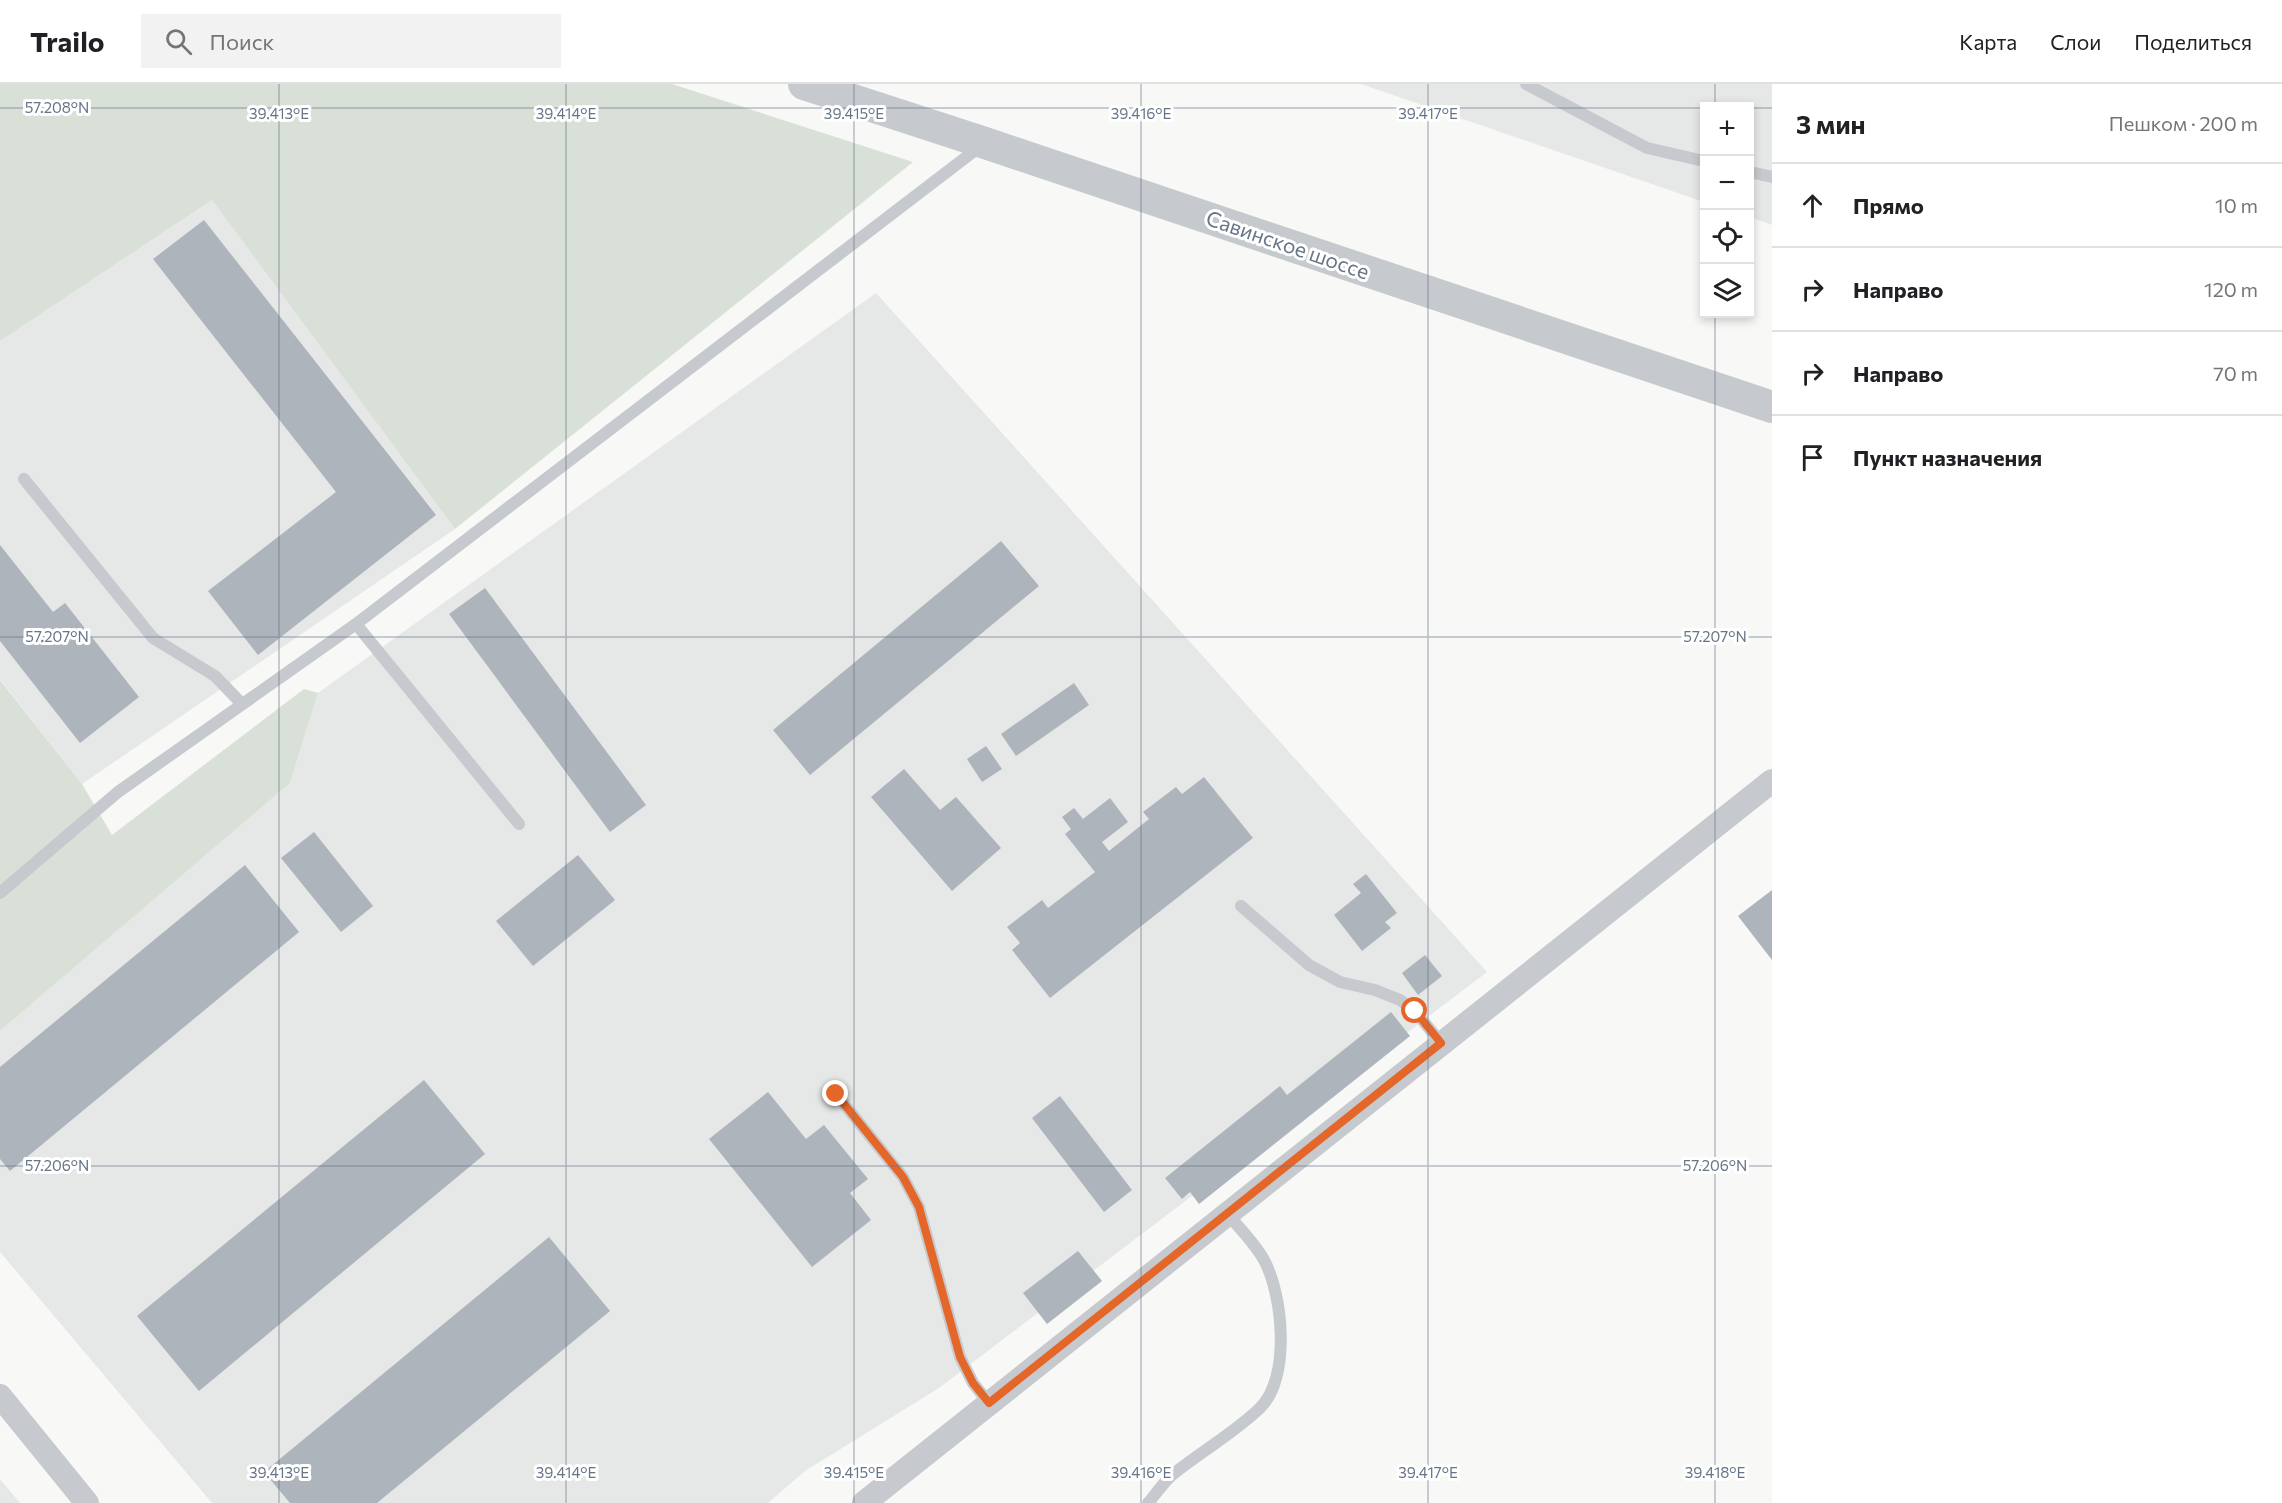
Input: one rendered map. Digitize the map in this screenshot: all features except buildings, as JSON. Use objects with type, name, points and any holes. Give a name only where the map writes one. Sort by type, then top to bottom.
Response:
[{"type":"street","name":"Савинское шоссе","points":[[804,84],[1772,407]]},
{"type":"street","points":[[864,1503],[1772,781]]},
{"type":"street","points":[[0,1396],[87,1503]]},
{"type":"lane","points":[[1526,84],[1647,148],[1700,160]]},
{"type":"lane","points":[[0,893],[118,792],[356,624],[985,143]]},
{"type":"lane","points":[[1754,173],[1772,177]]},
{"type":"lane","points":[[24,479],[153,639],[215,675],[242,704]]},
{"type":"lane","points":[[356,624],[519,824]]},
{"type":"lane","points":[[1241,906],[1309,965],[1340,982],[1375,990],[1400,1000],[1415,1011],[1441,1043]]},
{"type":"lane","points":[[836,1094],[903,1177],[919,1207],[960,1357],[973,1383],[989,1403]]},
{"type":"lane","points":[[1148,1503],[1170,1477],[1261,1407],[1273,1388],[1280,1361],[1280,1317],[1274,1281],[1263,1258],[1227,1214]]},
{"type":"shaded area","points":[[0,84],[672,84],[913,162],[455,529],[212,200],[0,341]]},
{"type":"shaded area","points":[[1361,84],[1772,84],[1772,225],[1754,218],[1754,102],[1700,102],[1700,201]]},
{"type":"shaded area","points":[[212,200],[455,529],[82,784],[0,679],[0,341]]},
{"type":"shaded area","points":[[876,293],[1487,972],[939,1388],[805,1471],[768,1503],[212,1503],[0,1252],[0,1031],[290,783],[318,693]]},
{"type":"shaded area","points":[[0,680],[82,784],[112,835],[304,689],[318,693],[290,783],[0,1031]]},
{"type":"shaded area","points":[[0,1479],[20,1503],[0,1503]]},
{"type":"route","points":[[836,1094],[903,1177],[919,1207],[960,1357],[973,1383],[989,1403],[1441,1043],[1415,1011]]}]
